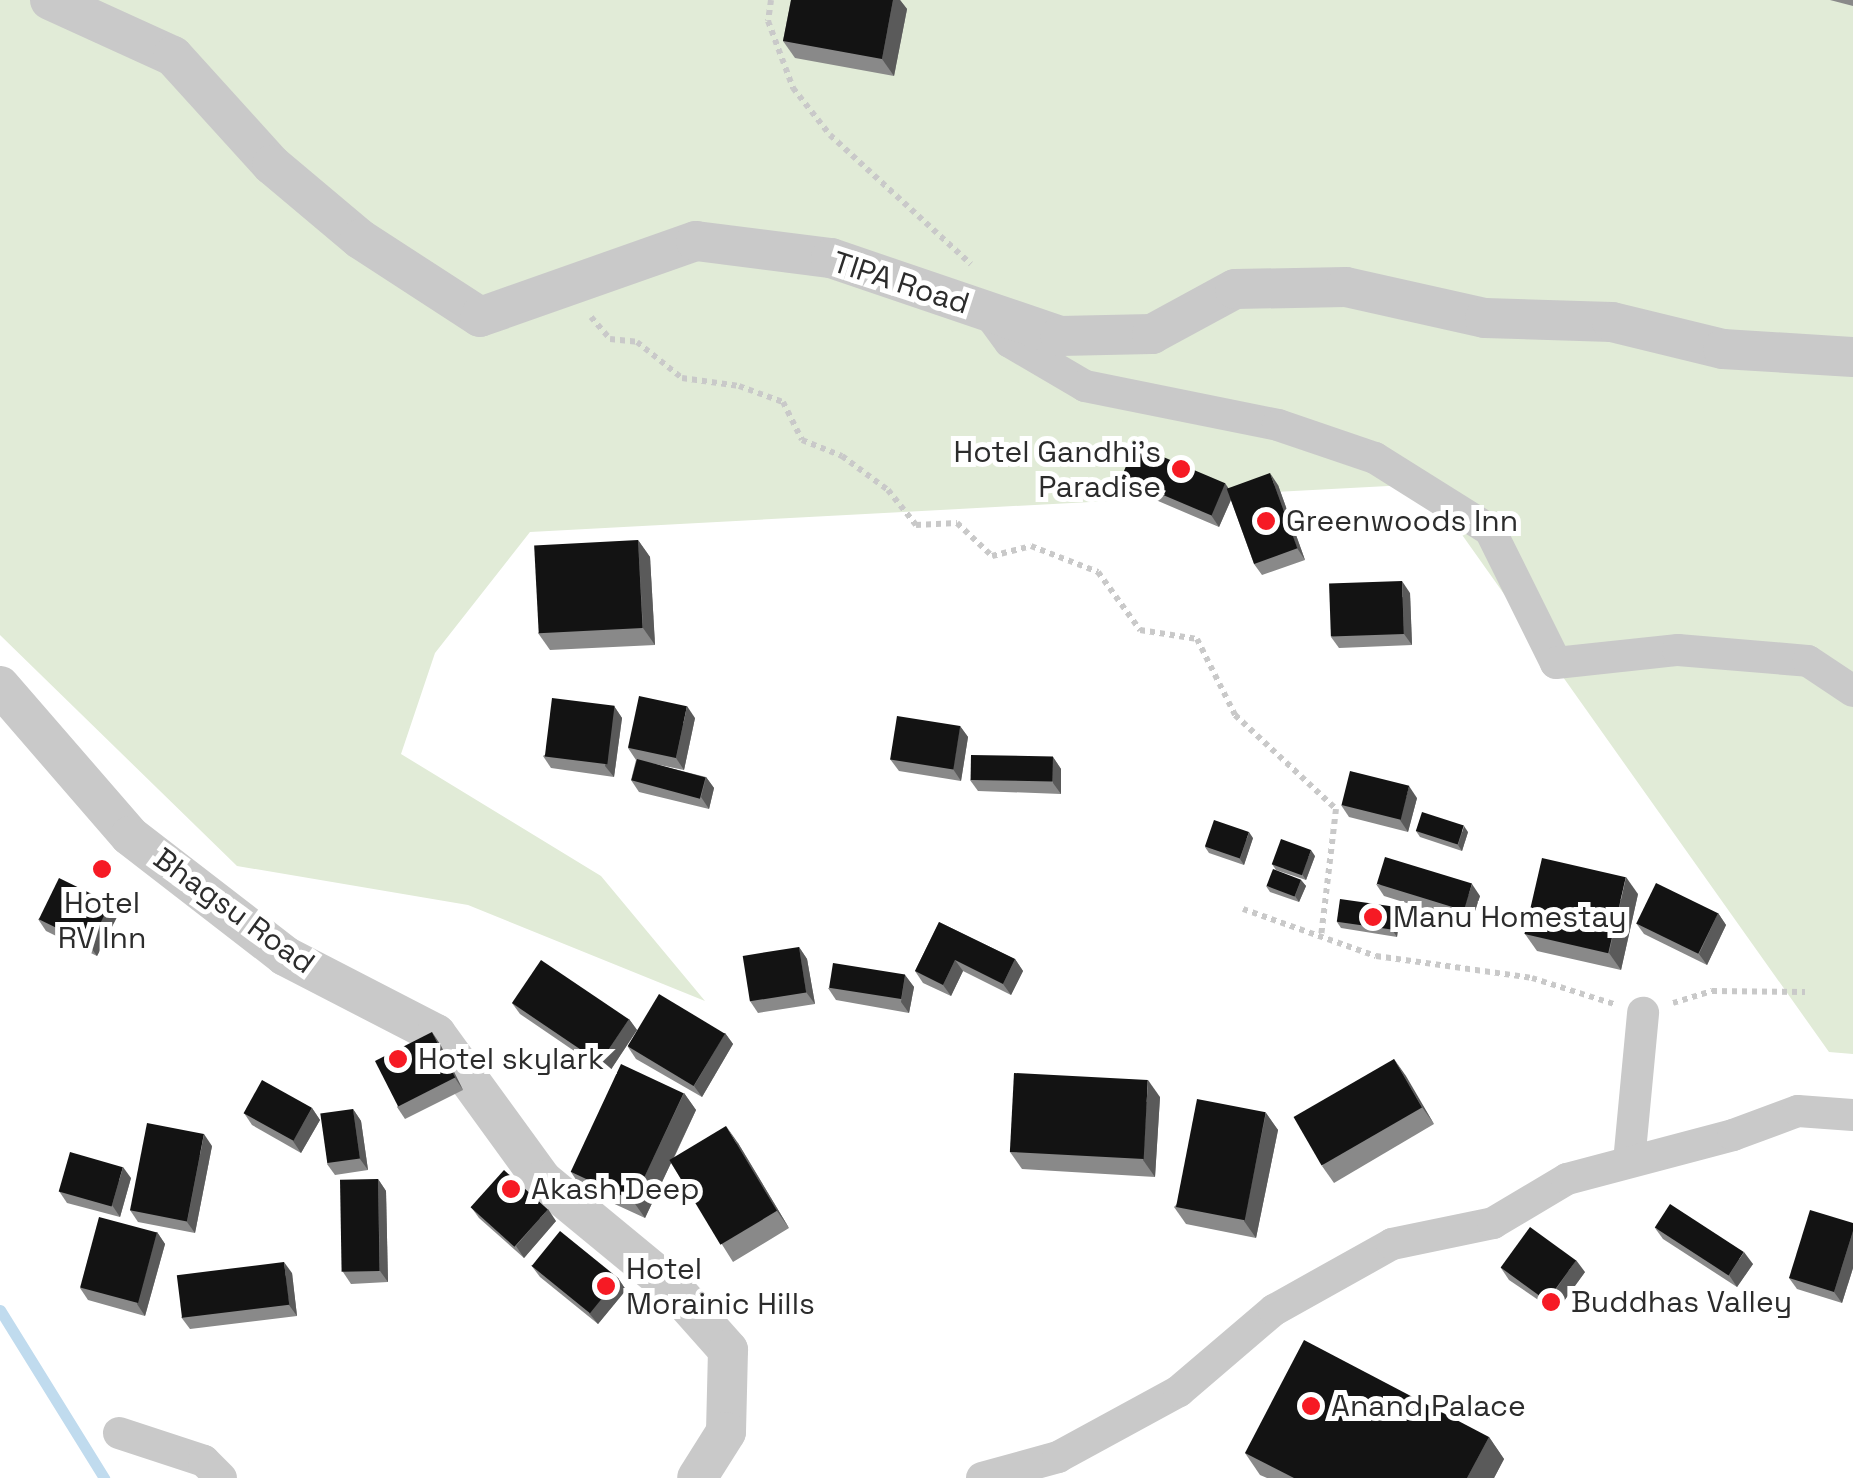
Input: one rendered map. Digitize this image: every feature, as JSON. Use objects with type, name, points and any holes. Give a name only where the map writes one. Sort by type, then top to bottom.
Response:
[{"type":"street","name":"TIPA Road","points":[[50,0],[173,56],[272,165],[360,239],[480,317],[696,241],[831,258],[1060,336],[1152,334],[1235,289],[1346,287],[1485,318],[1612,322],[1723,349],[1853,357]]},
{"type":"street","points":[[988,312],[1010,342],[1084,386],[1278,425],[1376,458],[1490,530],[1556,663],[1678,650],[1808,661],[1853,691]]},
{"type":"street","name":"Bhagsu Road","points":[[0,686],[130,836],[285,956],[436,1034],[542,1180],[673,1288],[728,1350],[726,1432],[697,1478]]},
{"type":"street","points":[[1629,1162],[1643,1013]]},
{"type":"street","points":[[982,1478],[1058,1456],[1180,1391],[1274,1310],[1392,1244],[1493,1223],[1568,1179],[1798,1110],[1853,1115]]},
{"type":"street","points":[[119,1433],[204,1461],[220,1478]]},
{"type":"path","points":[[772,0],[768,21],[792,88],[830,134],[979,270]]},
{"type":"path","points":[[572,287],[568,307],[587,313],[610,339],[636,342],[682,378],[739,386],[782,402],[802,440],[858,467],[888,490],[916,525],[957,523],[992,556],[1032,546],[1098,572],[1140,630],[1197,640],[1235,715],[1336,809],[1322,936]]},
{"type":"path","points":[[1243,910],[1376,956],[1532,978],[1643,1013],[1712,991],[1805,992]]},
{"type":"green space","points":[[0,0],[1853,0],[1853,1054],[1829,1052],[1426,484],[530,532],[435,653],[401,754],[601,876],[705,1001],[468,905],[237,866],[0,635]]},
{"type":"building","points":[[791,0],[893,0],[882,59],[783,41]]},
{"type":"building","points":[[1135,445],[1225,483],[1212,516],[1121,477]]},
{"type":"building","points":[[1270,473],[1297,548],[1254,564],[1227,489]]},
{"type":"building","points":[[638,540],[643,628],[539,633],[534,545]]},
{"type":"building","points":[[1402,581],[1404,634],[1331,637],[1329,584]]},
{"type":"building","points":[[639,696],[687,706],[676,758],[628,748]]},
{"type":"building","points":[[552,698],[615,706],[607,764],[545,757]]},
{"type":"building","points":[[897,716],[960,726],[953,769],[890,759]]},
{"type":"building","points":[[971,755],[1053,756],[1053,781],[971,780]]},
{"type":"building","points":[[637,759],[706,777],[700,799],[631,780]]},
{"type":"building","points":[[1350,771],[1409,786],[1401,820],[1342,805]]},
{"type":"building","points":[[1422,812],[1464,826],[1458,845],[1416,831]]},
{"type":"building","points":[[1214,820],[1249,832],[1240,859],[1205,846]]},
{"type":"building","points":[[1281,839],[1311,850],[1302,875],[1272,864]]},
{"type":"building","points":[[1385,857],[1472,884],[1464,910],[1377,884]]},
{"type":"building","points":[[1542,858],[1626,877],[1608,953],[1524,934]]},
{"type":"building","points":[[1273,869],[1301,880],[1295,897],[1267,886]]},
{"type":"building","points":[[59,878],[110,903],[90,944],[39,919]]},
{"type":"building","points":[[1656,883],[1718,913],[1698,954],[1636,923]]},
{"type":"building","points":[[1340,899],[1396,907],[1393,930],[1337,922]]},
{"type":"building","points":[[939,922],[1015,959],[1003,984],[955,960],[943,985],[915,971]]},
{"type":"building","points":[[799,947],[806,992],[750,1001],[743,956]]},
{"type":"building","points":[[541,960],[629,1019],[600,1062],[512,1003]]},
{"type":"building","points":[[833,963],[905,974],[901,999],[829,988]]},
{"type":"building","points":[[659,994],[725,1034],[694,1086],[628,1046]]},
{"type":"building","points":[[432,1032],[455,1077],[398,1106],[375,1061]]},
{"type":"building","points":[[1394,1059],[1422,1107],[1322,1165],[1294,1117]]},
{"type":"building","points":[[621,1064],[684,1093],[633,1201],[571,1172]]},
{"type":"building","points":[[1014,1073],[1148,1080],[1144,1159],[1010,1152]]},
{"type":"building","points":[[262,1080],[312,1108],[293,1141],[244,1113]]},
{"type":"building","points":[[1197,1099],[1266,1112],[1245,1220],[1176,1207]]},
{"type":"building","points":[[353,1109],[360,1159],[327,1163],[320,1114]]},
{"type":"building","points":[[147,1123],[204,1134],[187,1221],[130,1210]]},
{"type":"building","points":[[726,1126],[777,1211],[720,1245],[669,1160]]},
{"type":"building","points":[[70,1152],[123,1167],[112,1207],[59,1191]]},
{"type":"building","points":[[504,1170],[548,1209],[514,1247],[471,1207]]},
{"type":"building","points":[[378,1179],[380,1271],[342,1272],[340,1180]]},
{"type":"building","points":[[1670,1204],[1744,1252],[1729,1275],[1655,1227]]},
{"type":"building","points":[[1810,1210],[1853,1223],[1834,1292],[1789,1278]]},
{"type":"building","points":[[99,1217],[157,1233],[138,1303],[80,1288]]},
{"type":"building","points":[[1530,1227],[1576,1261],[1547,1301],[1501,1267]]},
{"type":"building","points":[[560,1231],[618,1278],[590,1313],[532,1266]]},
{"type":"building","points":[[284,1262],[289,1305],[182,1318],[177,1275]]},
{"type":"building","points":[[1304,1340],[1489,1437],[1467,1478],[1294,1478],[1245,1453]]},
{"type":"waterway","points":[[0,1310],[104,1478]]},
{"type":"place","name":"Hotel Gandhi's Paradise","points":[[1181,469]]},
{"type":"place","name":"Greenwoods Inn","points":[[1266,521]]},
{"type":"place","name":"Hotel RV Inn","points":[[102,869]]},
{"type":"place","name":"Manu Homestay","points":[[1373,917]]},
{"type":"place","name":"Hotel skylark","points":[[398,1059]]},
{"type":"place","name":"Akash Deep","points":[[511,1189]]},
{"type":"place","name":"Hotel Morainic Hills","points":[[606,1286]]},
{"type":"place","name":"Buddhas Valley","points":[[1551,1302]]},
{"type":"place","name":"Anand Palace","points":[[1311,1406]]}]
